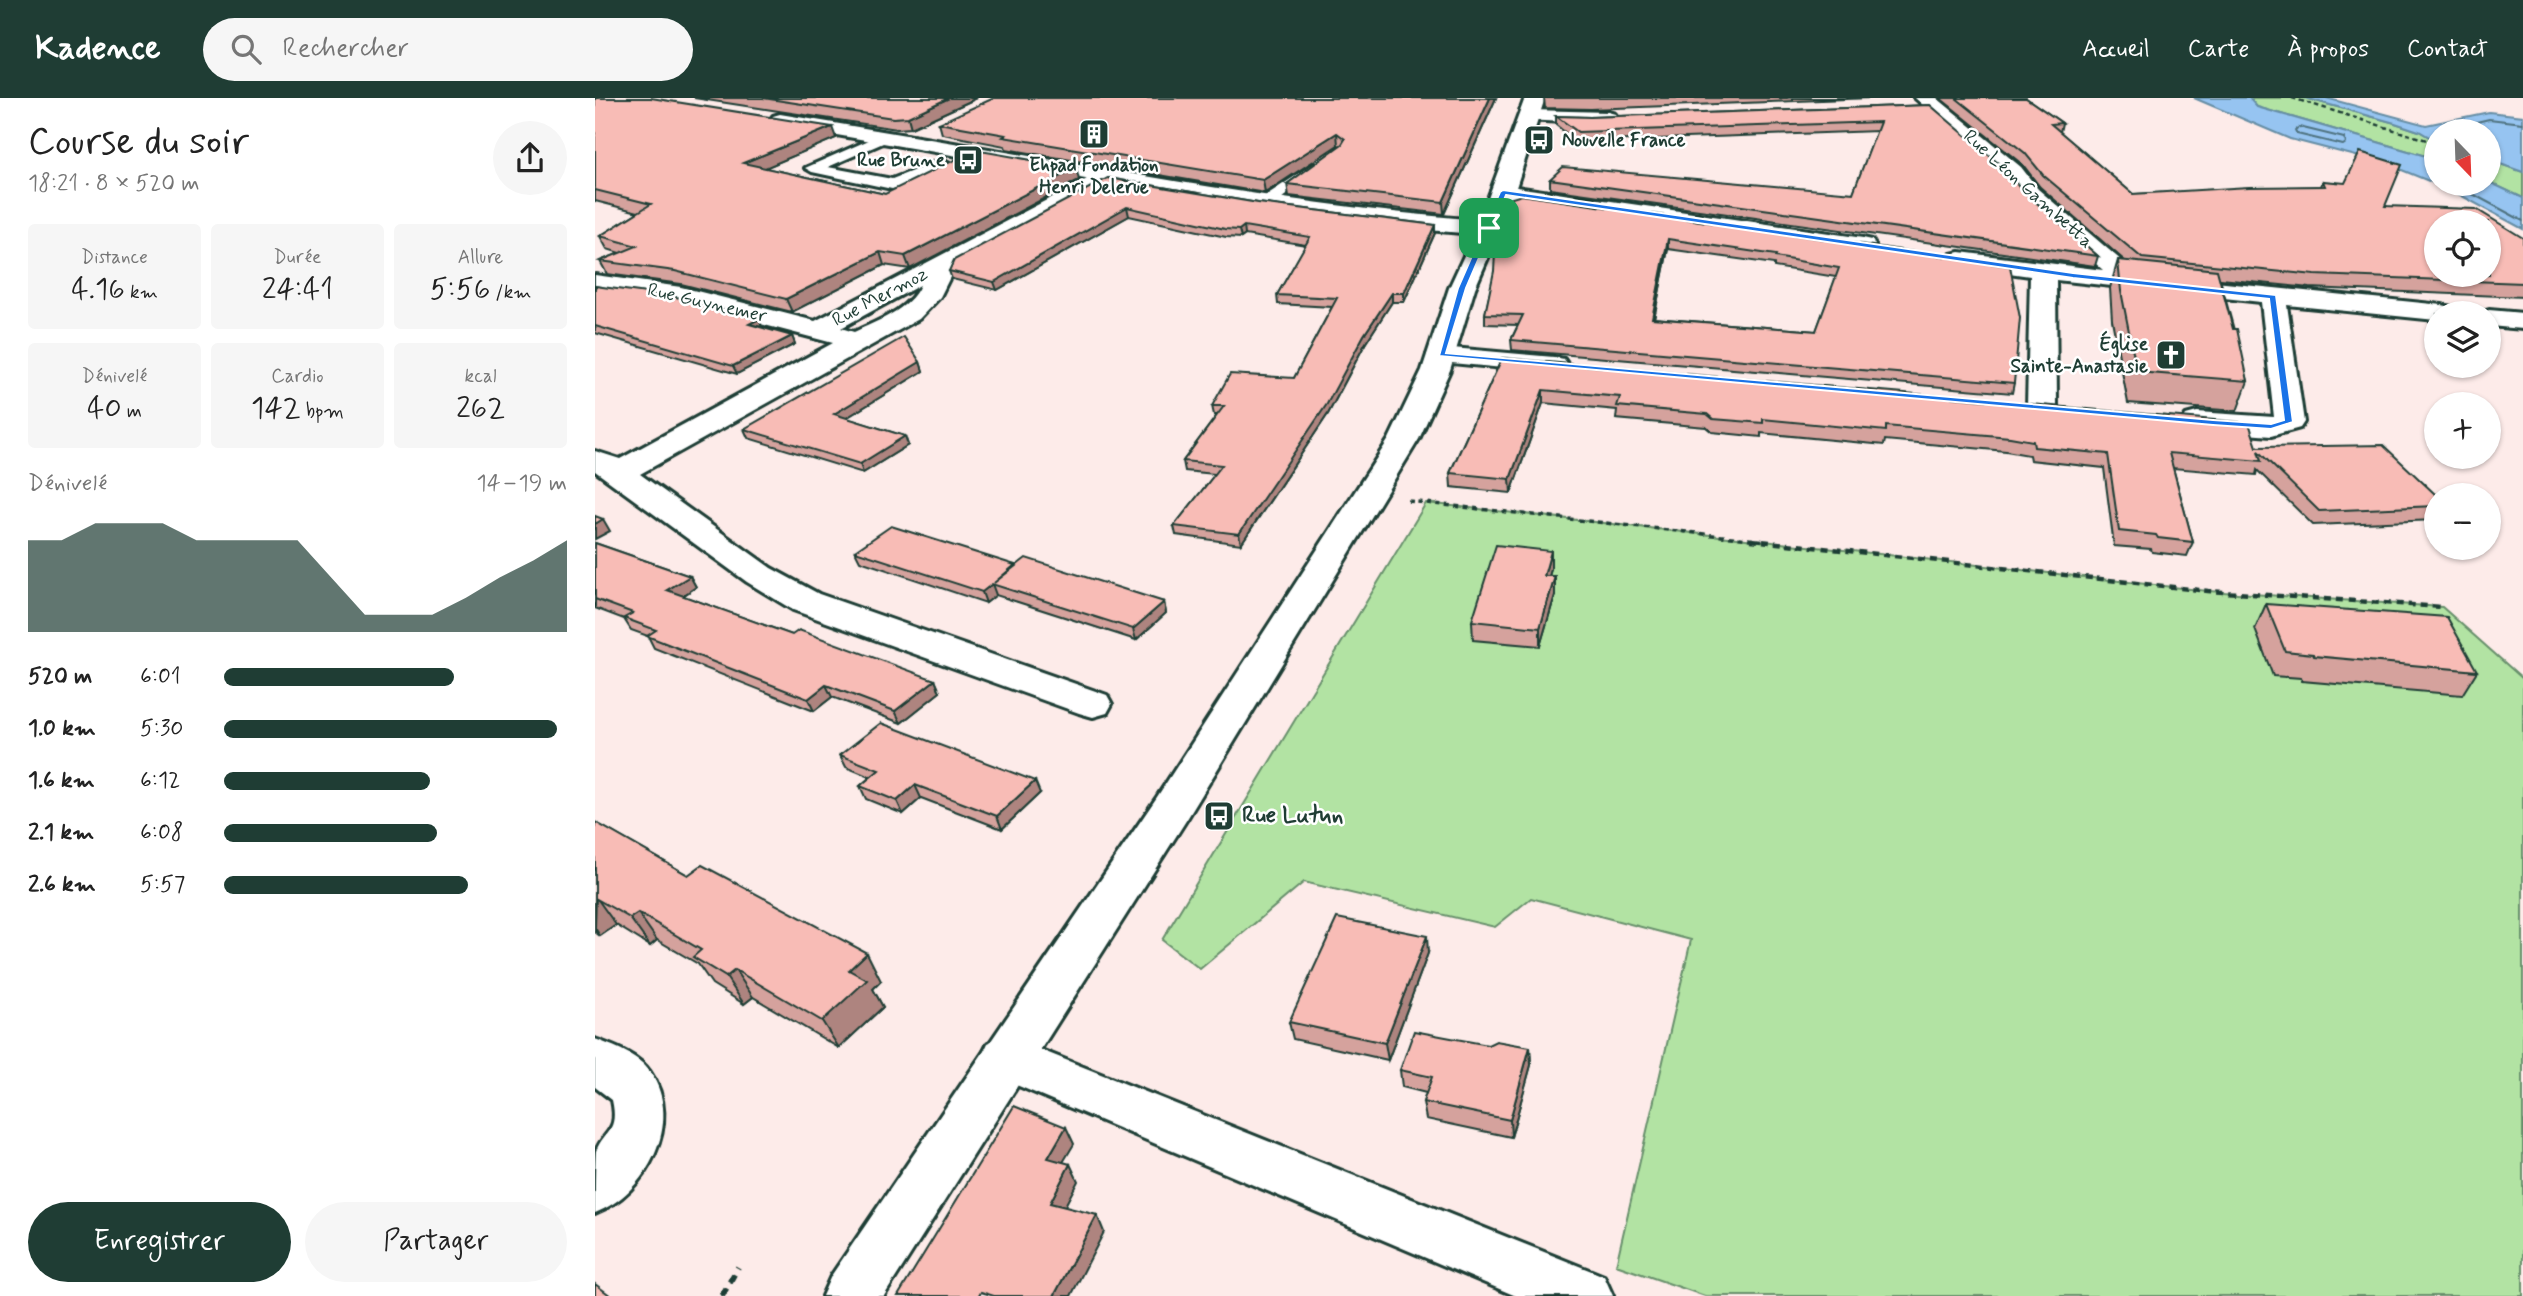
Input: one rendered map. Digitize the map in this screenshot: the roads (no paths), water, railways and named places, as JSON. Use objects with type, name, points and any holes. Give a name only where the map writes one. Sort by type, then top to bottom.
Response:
[{"type":"street","name":"Rue Léon Gambetta","points":[[1923,103],[2013,172],[2030,194],[2131,282]]},
{"type":"street","points":[[851,1296],[1109,906],[1369,496],[1412,423],[1441,355],[1462,288],[1496,210],[1533,107],[1602,118],[1629,117]]},
{"type":"street","points":[[756,116],[1268,201],[1407,221],[1496,210],[1891,249]]},
{"type":"street","points":[[896,139],[943,124]]},
{"type":"street","name":"Rue Mermoz","points":[[818,330],[1108,175]]},
{"type":"street","points":[[857,341],[920,306],[928,296],[937,274],[958,255]]},
{"type":"street","points":[[1933,255],[2131,282],[2424,311]]},
{"type":"street","points":[[2041,407],[2043,271]]},
{"type":"street","name":"Rue Guynemer","points":[[595,283],[681,295],[818,330]]},
{"type":"street","points":[[2173,419],[2271,427],[2289,422],[2273,297]]},
{"type":"street","points":[[2501,319],[2523,321]]},
{"type":"street","name":"Rue Mermoz","points":[[818,330],[857,341]]},
{"type":"street","name":"Rue Mermoz","points":[[857,341],[607,467],[759,575],[806,602],[1093,704]]},
{"type":"street","points":[[1441,355],[1581,367]]},
{"type":"street","points":[[1006,1058],[1584,1296]]},
{"type":"street","points":[[595,1061],[633,1087],[641,1112],[634,1141],[609,1175],[595,1188]]},
{"type":"lane","points":[[896,139],[812,168],[892,184],[906,181],[943,164]]},
{"type":"lane","points":[[1268,201],[1327,159]]},
{"type":"water","points":[[2194,98],[2249,98],[2257,107],[2424,156],[2424,179],[2387,164],[2290,139]]},
{"type":"water","points":[[2305,98],[2326,98],[2424,124],[2424,134]]},
{"type":"water","points":[[2489,112],[2523,116],[2523,172],[2501,164],[2501,119],[2455,119]]},
{"type":"water","points":[[2501,188],[2523,198],[2523,229],[2501,217],[2501,210],[2488,210],[2462,196],[2501,196]]},
{"type":"place","name":"Ehpad Fondation Henri Delerue","points":[[1094,134]]},
{"type":"place","name":"Nouvelle France","points":[[1539,140]]},
{"type":"place","name":"Rue Brune","points":[[968,160]]},
{"type":"place","name":"Église Sainte-Anastasie","points":[[2171,355]]},
{"type":"place","name":"Rue Lutun","points":[[1219,816]]}]
